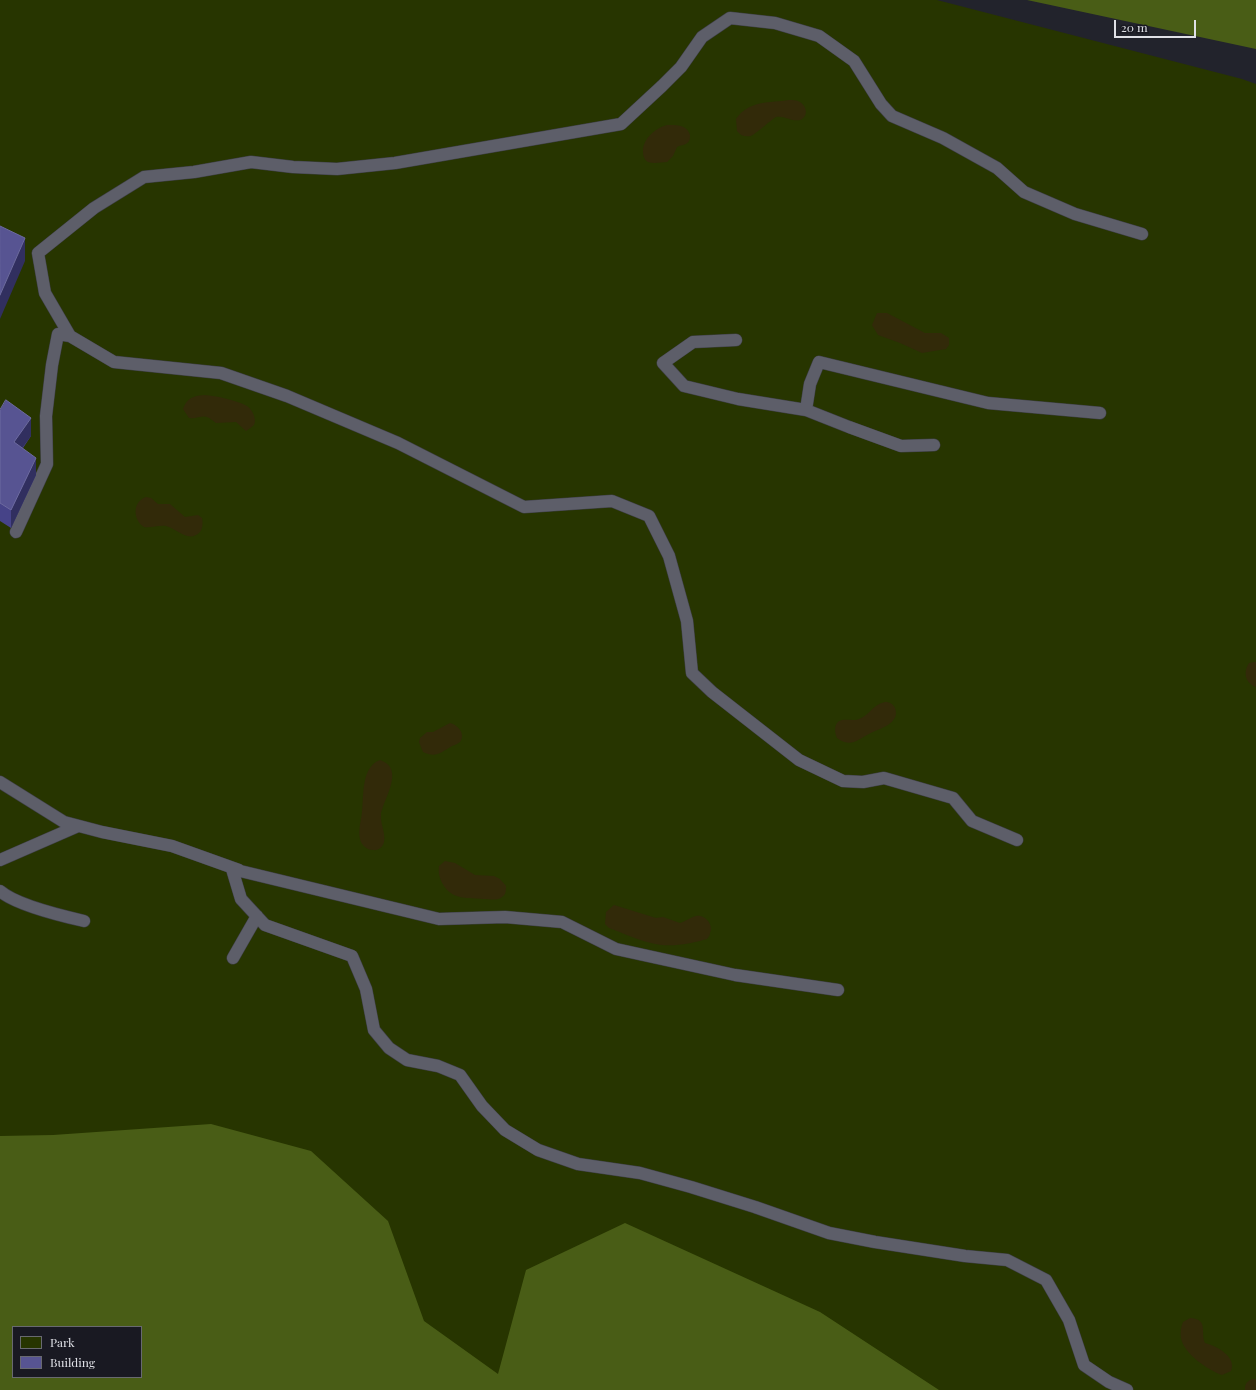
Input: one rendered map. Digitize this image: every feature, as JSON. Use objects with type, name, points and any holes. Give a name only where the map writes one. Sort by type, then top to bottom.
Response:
[{"type":"lane","points":[[70,336],[45,293],[38,253],[94,208],[144,177],[194,172],[251,162],[293,167],[337,169],[395,163],[621,124],[681,67],[702,37],[730,18],[774,23],[819,36],[854,61],[881,104],[892,116],[943,138],[997,168],[1024,192],[1075,214],[1142,234]]},
{"type":"lane","points":[[16,532],[47,464],[46,416],[52,365],[58,334],[70,336],[114,362],[221,373],[287,396],[398,443],[524,507],[612,501],[649,516],[670,556],[687,621],[692,673],[712,692],[799,760],[843,781],[863,782],[884,778],[953,798],[972,821],[1017,840]]},
{"type":"lane","points":[[736,340],[693,342],[663,363],[684,386],[738,399],[806,410],[901,446],[934,445]]},
{"type":"lane","points":[[806,410],[810,384],[819,362],[988,403],[1100,413]]},
{"type":"lane","points":[[0,782],[64,822],[102,832],[172,846],[239,870]]},
{"type":"lane","points":[[0,860],[78,826]]},
{"type":"lane","points":[[838,990],[735,976],[616,949],[562,922],[505,918],[439,919],[232,869],[241,899],[265,925],[352,956],[366,989],[374,1030],[389,1048],[407,1060],[438,1066],[460,1075],[482,1106],[505,1130],[538,1150],[578,1164],[640,1173],[669,1181],[755,1207],[829,1233],[875,1242],[1007,1260],[1046,1280],[1069,1320],[1084,1365],[1109,1382],[1127,1390]]},
{"type":"lane","points":[[0,891],[7,897],[21,902],[58,915],[84,921]]},
{"type":"lane","points":[[233,958],[257,916]]},
{"type":"green space","points":[[0,0],[937,0],[1242,79],[1256,84],[1256,1390],[0,1390]]},
{"type":"green space","points":[[1027,0],[1256,0],[1256,49]]},
{"type":"green space","points":[[211,1124],[311,1151],[388,1221],[424,1321],[498,1374],[526,1270],[625,1223],[820,1312],[939,1390],[0,1390],[0,1136],[53,1135]]},
{"type":"sand","points":[[789,100],[797,101],[805,107],[805,116],[800,120],[776,117],[751,136],[743,136],[737,131],[736,119],[747,108],[767,102]]},
{"type":"sand","points":[[667,125],[684,127],[690,135],[688,142],[677,147],[673,156],[667,162],[648,162],[643,154],[647,138],[654,131]]},
{"type":"sand","points":[[877,313],[887,313],[925,333],[941,333],[949,338],[949,345],[946,349],[922,353],[878,335],[872,325]]},
{"type":"sand","points":[[204,395],[215,396],[247,406],[254,414],[254,425],[246,431],[236,422],[216,423],[205,417],[189,418],[183,409],[186,402],[194,397]]},
{"type":"sand","points":[[146,497],[151,498],[158,504],[170,504],[185,517],[198,515],[202,518],[201,530],[195,536],[186,536],[166,526],[144,527],[140,524],[136,516],[136,507],[141,499]]},
{"type":"sand","points":[[1256,662],[1256,687],[1247,680],[1246,670],[1249,663]]},
{"type":"sand","points":[[885,702],[893,705],[896,714],[895,718],[888,725],[854,742],[850,743],[837,738],[835,728],[839,721],[859,719],[877,705]]},
{"type":"sand","points":[[450,723],[456,726],[462,733],[462,739],[460,742],[435,755],[423,752],[419,742],[420,738],[427,732],[433,732]]},
{"type":"sand","points":[[380,760],[388,764],[392,777],[391,785],[381,815],[384,835],[383,846],[377,850],[371,850],[363,845],[359,836],[359,829],[366,775],[369,769]]},
{"type":"sand","points":[[445,861],[455,863],[475,875],[494,876],[500,879],[506,886],[504,895],[493,900],[465,898],[450,893],[444,887],[439,874],[439,866]]},
{"type":"sand","points":[[614,905],[656,918],[663,917],[680,923],[694,917],[703,917],[710,924],[710,935],[707,939],[679,945],[665,945],[640,940],[609,928],[605,924],[606,912]]},
{"type":"sand","points":[[1190,1318],[1196,1319],[1202,1323],[1205,1343],[1220,1349],[1229,1357],[1232,1366],[1231,1371],[1222,1375],[1216,1373],[1197,1361],[1187,1350],[1181,1338],[1181,1328],[1183,1322]]},
{"type":"sand","points":[[1252,1379],[1256,1379],[1256,1390],[1245,1390],[1246,1383]]},
{"type":"building","points":[[0,226],[25,238],[0,295]]},
{"type":"building","points":[[6,400],[31,418],[14,442],[36,458],[11,510],[0,503],[0,410]]}]
